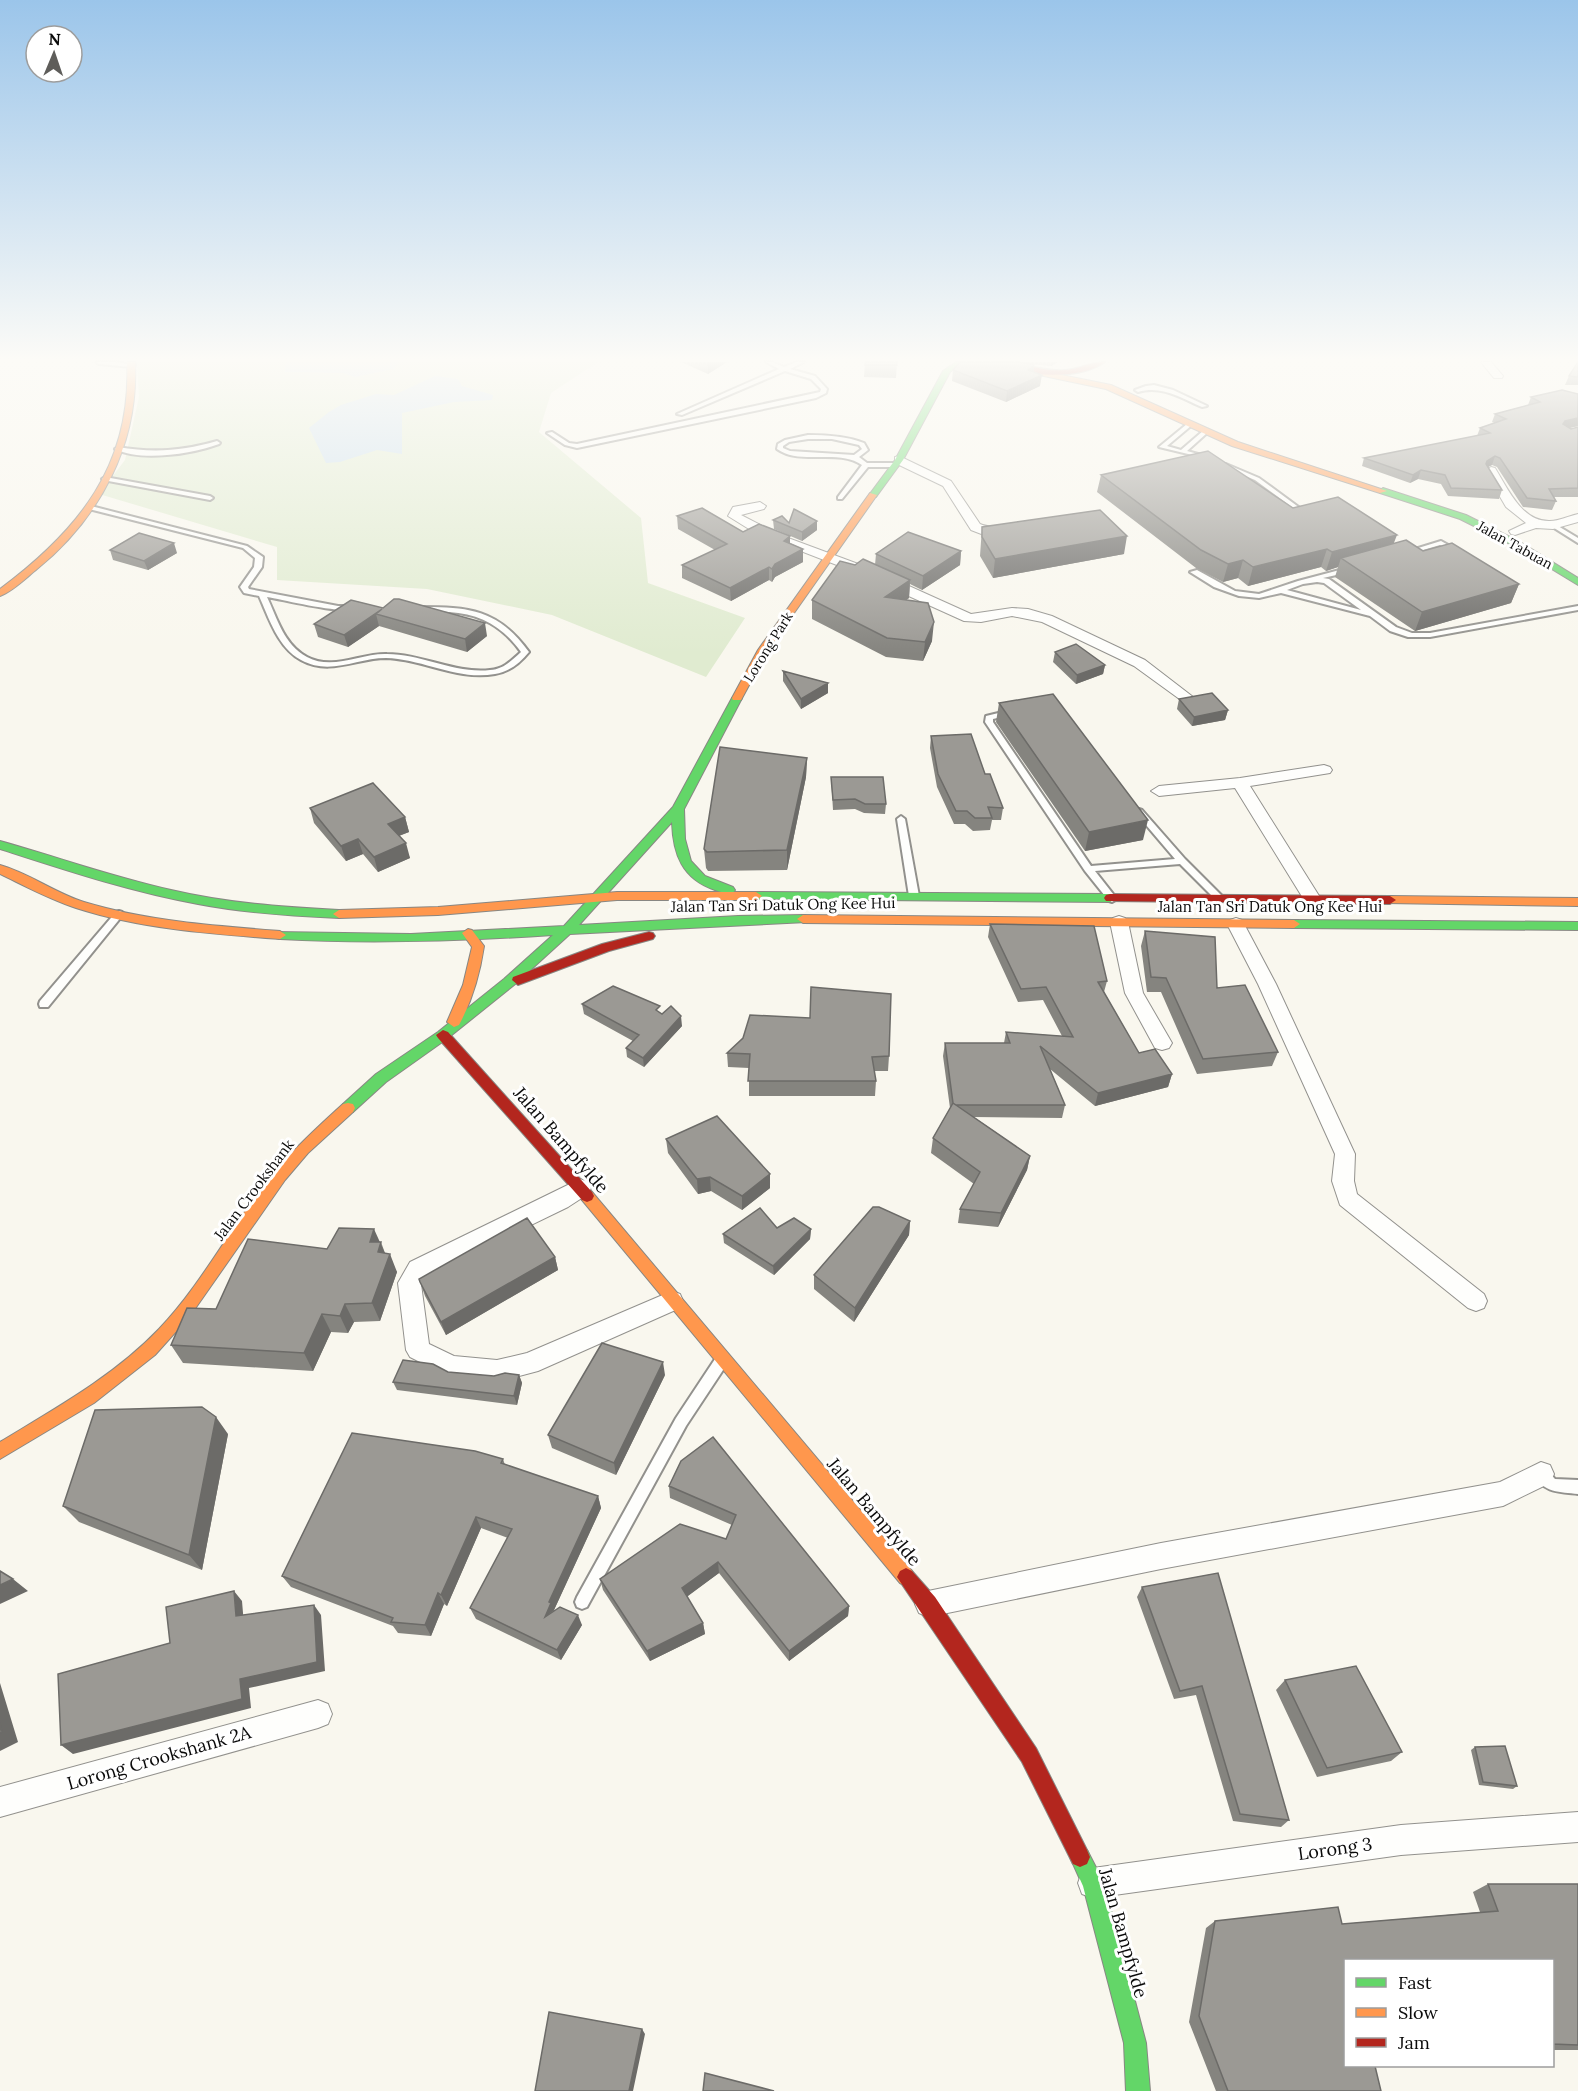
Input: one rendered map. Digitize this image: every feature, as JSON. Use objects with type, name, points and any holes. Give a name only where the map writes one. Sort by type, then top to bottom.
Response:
[{"type":"main road","points":[[0,593],[68,537],[91,508],[113,460]]},
{"type":"main road","name":"Jalan Tabuan","points":[[1282,460],[1463,517],[1517,544],[1578,582]]},
{"type":"main road","name":"Jalan Tabuan","points":[[1310,460],[1470,511],[1515,531],[1578,567]]},
{"type":"main road","name":"Lorong Park","points":[[570,928],[678,808],[763,650],[897,462]]},
{"type":"main road","points":[[678,808],[678,848],[685,865],[698,879],[722,889],[757,896]]},
{"type":"main road","name":"Jalan Tan Sri Datuk Ong Kee Hui","points":[[0,845],[146,889],[191,898],[291,911],[366,914],[425,912],[602,895],[1578,902]]},
{"type":"main road","name":"Jalan Tan Sri Datuk Ong Kee Hui","points":[[0,869],[78,904],[118,914],[211,930],[331,939],[410,938],[468,933],[781,919],[1578,926]]},
{"type":"main road","points":[[0,878],[43,889]]},
{"type":"main road","points":[[509,982],[606,947],[641,937],[781,919]]},
{"type":"main road","name":"Jalan Crookshank","points":[[0,1451],[76,1405],[128,1369],[144,1355],[166,1333],[204,1287],[259,1205],[297,1155],[381,1078],[509,982],[570,928]]},
{"type":"main road","points":[[447,1030],[467,993],[477,961],[478,946],[468,933]]},
{"type":"main road","name":"Jalan Bampfylde","points":[[447,1030],[928,1604],[1029,1755],[1093,1883],[1135,2043],[1138,2091]]},
{"type":"street","points":[[897,462],[947,484],[975,527],[1000,533],[1021,530]]},
{"type":"street","points":[[1491,471],[1510,504],[1535,524]]},
{"type":"street","points":[[760,506],[737,510],[734,516],[773,538],[828,556],[899,585],[969,618],[980,619],[1002,612],[1019,612],[1044,618],[1143,665],[1167,681],[1174,691],[1190,700]]},
{"type":"street","points":[[1515,531],[1535,524],[1553,525],[1578,518]]},
{"type":"street","points":[[1159,791],[1240,783],[1324,770]]},
{"type":"street","points":[[1240,783],[1312,899]]},
{"type":"street","points":[[1119,922],[1134,993],[1162,1043]]},
{"type":"street","points":[[1236,924],[1267,984],[1345,1154],[1343,1181],[1348,1199],[1476,1301]]},
{"type":"street","points":[[580,1188],[560,1201],[418,1269],[409,1283],[418,1350],[452,1367],[497,1371],[530,1363],[672,1301]]},
{"type":"street","points":[[928,1604],[1161,1556],[1503,1494],[1541,1474]]},
{"type":"street","name":"Lorong Crookshank 2A","points":[[0,1802],[318,1714]]},
{"type":"street","name":"Lorong 3","points":[[1093,1883],[1401,1840],[1578,1827]]},
{"type":"lane","points":[[859,460],[866,465],[897,462]]},
{"type":"lane","points":[[1213,460],[1257,479],[1305,514]]},
{"type":"lane","points":[[840,498],[866,465]]},
{"type":"lane","points":[[105,479],[210,498]]},
{"type":"lane","points":[[91,508],[245,548],[259,557],[258,567],[244,587],[247,591],[338,608],[360,608]]},
{"type":"lane","points":[[1553,525],[1578,541]]},
{"type":"lane","points":[[1394,556],[1441,543],[1459,553],[1450,555]]},
{"type":"lane","points":[[1416,550],[1424,555]]},
{"type":"lane","points":[[1194,572],[1221,589],[1243,595],[1260,596],[1360,566]]},
{"type":"lane","points":[[1316,578],[1326,581],[1393,629],[1411,635],[1430,635],[1578,608]]},
{"type":"lane","points":[[1279,590],[1376,616]]},
{"type":"lane","points":[[262,593],[286,646],[310,662],[344,664],[367,657],[396,656],[463,672],[489,674],[514,665],[525,652],[515,636],[500,623],[488,618],[449,609],[405,609]]},
{"type":"lane","points":[[1022,709],[994,716],[989,718],[989,722],[1088,869],[1112,898]]},
{"type":"lane","points":[[1131,803],[1182,861],[1220,899]]},
{"type":"lane","points":[[901,819],[914,896]]},
{"type":"lane","points":[[1088,869],[1182,861]]},
{"type":"lane","points":[[44,1004],[118,914]]},
{"type":"lane","points":[[582,1602],[681,1422],[722,1360]]},
{"type":"lane","points":[[1541,1474],[1552,1485],[1578,1487]]},
{"type":"green space","points":[[125,460],[572,460],[641,518],[648,583],[745,618],[706,677],[552,615],[427,589],[277,580],[277,547],[99,494]]},
{"type":"water","points":[[324,460],[347,460],[340,462],[326,463]]},
{"type":"building","points":[[1170,460],[1221,460],[1293,508],[1338,497],[1397,535],[1332,552],[1327,549],[1253,567],[1243,560],[1228,564],[1201,550],[1101,475]]},
{"type":"building","points":[[1369,460],[1489,460],[1486,464],[1502,490],[1451,488],[1445,475],[1421,470],[1413,475]]},
{"type":"building","points":[[1501,460],[1578,460],[1578,488],[1549,489],[1556,501],[1527,498]]},
{"type":"building","points":[[702,508],[743,532],[759,524],[790,536],[784,541],[803,549],[775,564],[772,569],[769,567],[730,588],[682,565],[727,544],[677,516]]},
{"type":"building","points":[[794,509],[817,521],[802,532],[773,520],[782,516],[789,523]]},
{"type":"building","points":[[1100,510],[1127,536],[995,559],[982,537],[982,527]]},
{"type":"building","points":[[908,532],[961,551],[923,576],[876,554]]},
{"type":"building","points":[[139,533],[174,543],[144,561],[110,550]]},
{"type":"building","points":[[1406,540],[1423,551],[1452,543],[1519,584],[1422,612],[1341,558]]},
{"type":"building","points":[[863,559],[910,580],[885,597],[928,603],[934,622],[925,642],[887,638],[812,600],[840,561],[855,565]]},
{"type":"building","points":[[394,599],[485,623],[465,639],[376,614],[382,609],[344,635],[314,624],[351,600],[383,608]]},
{"type":"building","points":[[1076,644],[1105,665],[1077,675],[1055,652]]},
{"type":"building","points":[[783,671],[828,683],[801,699]]},
{"type":"building","points":[[1212,693],[1228,710],[1194,717],[1179,699]]},
{"type":"building","points":[[1053,694],[1148,820],[1089,832],[999,703]]},
{"type":"building","points":[[971,734],[985,774],[990,774],[1003,808],[988,807],[992,818],[975,818],[967,811],[956,811],[938,774],[931,736]]},
{"type":"building","points":[[720,747],[807,758],[787,850],[707,852],[704,849]]},
{"type":"building","points":[[831,777],[883,777],[886,804],[865,804],[855,799],[833,800]]},
{"type":"building","points":[[373,783],[405,817],[388,824],[406,843],[374,857],[358,839],[341,846],[310,808]]},
{"type":"building","points":[[990,924],[1094,926],[1107,981],[1098,982],[1139,1053],[1155,1049],[1172,1074],[1098,1093],[1040,1046],[1065,1105],[956,1105],[953,1103],[945,1043],[1010,1043],[1006,1032],[1073,1037],[1046,987],[1021,989]]},
{"type":"building","points":[[1145,931],[1215,937],[1217,988],[1245,985],[1278,1052],[1203,1059],[1166,978],[1151,977]]},
{"type":"building","points":[[613,986],[660,1006],[656,1010],[662,1014],[671,1006],[681,1016],[643,1058],[626,1048],[639,1035],[582,1004]]},
{"type":"building","points":[[811,987],[891,994],[889,1056],[872,1057],[876,1081],[748,1081],[750,1054],[727,1053],[743,1038],[750,1015],[810,1018]]},
{"type":"building","points":[[953,1103],[1030,1156],[1001,1213],[960,1209],[980,1172],[933,1138]]},
{"type":"building","points":[[717,1116],[770,1174],[742,1196],[710,1177],[697,1179],[666,1139]]},
{"type":"building","points":[[873,1207],[879,1207],[910,1221],[855,1308],[814,1275]]},
{"type":"building","points":[[760,1208],[777,1228],[794,1218],[811,1229],[773,1266],[723,1234]]},
{"type":"building","points":[[527,1218],[555,1257],[441,1322],[419,1279]]},
{"type":"building","points":[[339,1228],[374,1229],[370,1242],[381,1242],[378,1252],[390,1254],[372,1303],[345,1304],[340,1316],[322,1314],[304,1353],[171,1345],[187,1308],[216,1309],[248,1239],[327,1249]]},
{"type":"building","points":[[602,1343],[663,1362],[614,1463],[548,1435]]},
{"type":"building","points":[[403,1360],[433,1364],[448,1372],[494,1376],[505,1373],[519,1375],[514,1396],[393,1382]]},
{"type":"building","points":[[202,1407],[216,1417],[189,1555],[63,1506],[95,1410]]},
{"type":"building","points":[[352,1433],[475,1451],[503,1459],[501,1463],[598,1496],[549,1602],[551,1603],[545,1617],[560,1607],[578,1615],[557,1650],[470,1608],[512,1529],[476,1517],[441,1595],[438,1593],[425,1625],[391,1622],[393,1618],[282,1576]]},
{"type":"building","points":[[713,1437],[849,1606],[789,1651],[718,1562],[682,1588],[703,1623],[647,1651],[600,1579],[680,1524],[726,1539],[736,1515],[669,1486],[681,1461]]},
{"type":"building","points":[[0,1571],[13,1579],[0,1585]]},
{"type":"building","points":[[1218,1573],[1289,1820],[1240,1814],[1202,1686],[1180,1691],[1142,1587]]},
{"type":"building","points":[[234,1591],[236,1616],[314,1605],[317,1662],[240,1679],[242,1699],[61,1745],[58,1674],[170,1643],[166,1607]]},
{"type":"building","points":[[1356,1666],[1402,1752],[1327,1768],[1285,1680]]},
{"type":"building","points":[[1505,1746],[1517,1786],[1483,1782],[1475,1747]]},
{"type":"building","points":[[1488,1884],[1578,1884],[1578,2045],[1554,2044],[1554,1959],[1344,1959],[1344,2067],[1375,2067],[1381,2091],[1228,2091],[1199,2016],[1215,1921],[1338,1907],[1342,1924],[1498,1911]]},
{"type":"building","points":[[549,2012],[642,2029],[629,2091],[535,2091]]},
{"type":"building","points":[[705,2073],[774,2091],[703,2091]]},
{"type":"traffic: fast","points":[[873,495],[899,460]]},
{"type":"traffic: fast","points":[[1383,491],[1463,517],[1517,544],[1578,582]]},
{"type":"traffic: fast","points":[[348,1108],[381,1078],[443,1035],[509,982],[569,928],[678,809],[737,698]]},
{"type":"traffic: fast","points":[[678,809],[679,839],[685,862],[700,878],[729,890]]},
{"type":"traffic: fast","points":[[0,845],[173,895],[233,905],[339,914]]},
{"type":"traffic: fast","points":[[756,896],[1110,898]]},
{"type":"traffic: fast","points":[[280,935],[411,938],[672,923],[803,919]]},
{"type":"traffic: fast","points":[[1294,924],[1578,926]]},
{"type":"traffic: fast","points":[[1080,1857],[1093,1883],[1135,2043],[1138,2091]]},
{"type":"traffic: slow","points":[[0,593],[35,567],[67,537],[95,499],[115,460]]},
{"type":"traffic: slow","points":[[1284,460],[1383,491]]},
{"type":"traffic: slow","points":[[737,698],[763,650],[873,495]]},
{"type":"traffic: slow","points":[[0,869],[60,897],[105,912],[180,925],[280,935]]},
{"type":"traffic: slow","points":[[339,914],[438,911],[617,896],[756,896]]},
{"type":"traffic: slow","points":[[1390,900],[1578,902]]},
{"type":"traffic: slow","points":[[803,919],[1294,924]]},
{"type":"traffic: slow","points":[[454,1022],[469,985],[477,956],[478,946],[468,933]]},
{"type":"traffic: slow","points":[[0,1451],[88,1398],[149,1350],[185,1311],[279,1176],[315,1137],[348,1108]]},
{"type":"traffic: slow","points":[[587,1196],[906,1577]]},
{"type":"traffic: jam","points":[[1110,898],[1390,900]]},
{"type":"traffic: jam","points":[[518,980],[606,947],[649,936]]},
{"type":"traffic: jam","points":[[443,1035],[587,1196]]},
{"type":"traffic: jam","points":[[906,1577],[928,1604],[1029,1755],[1080,1857]]}]
